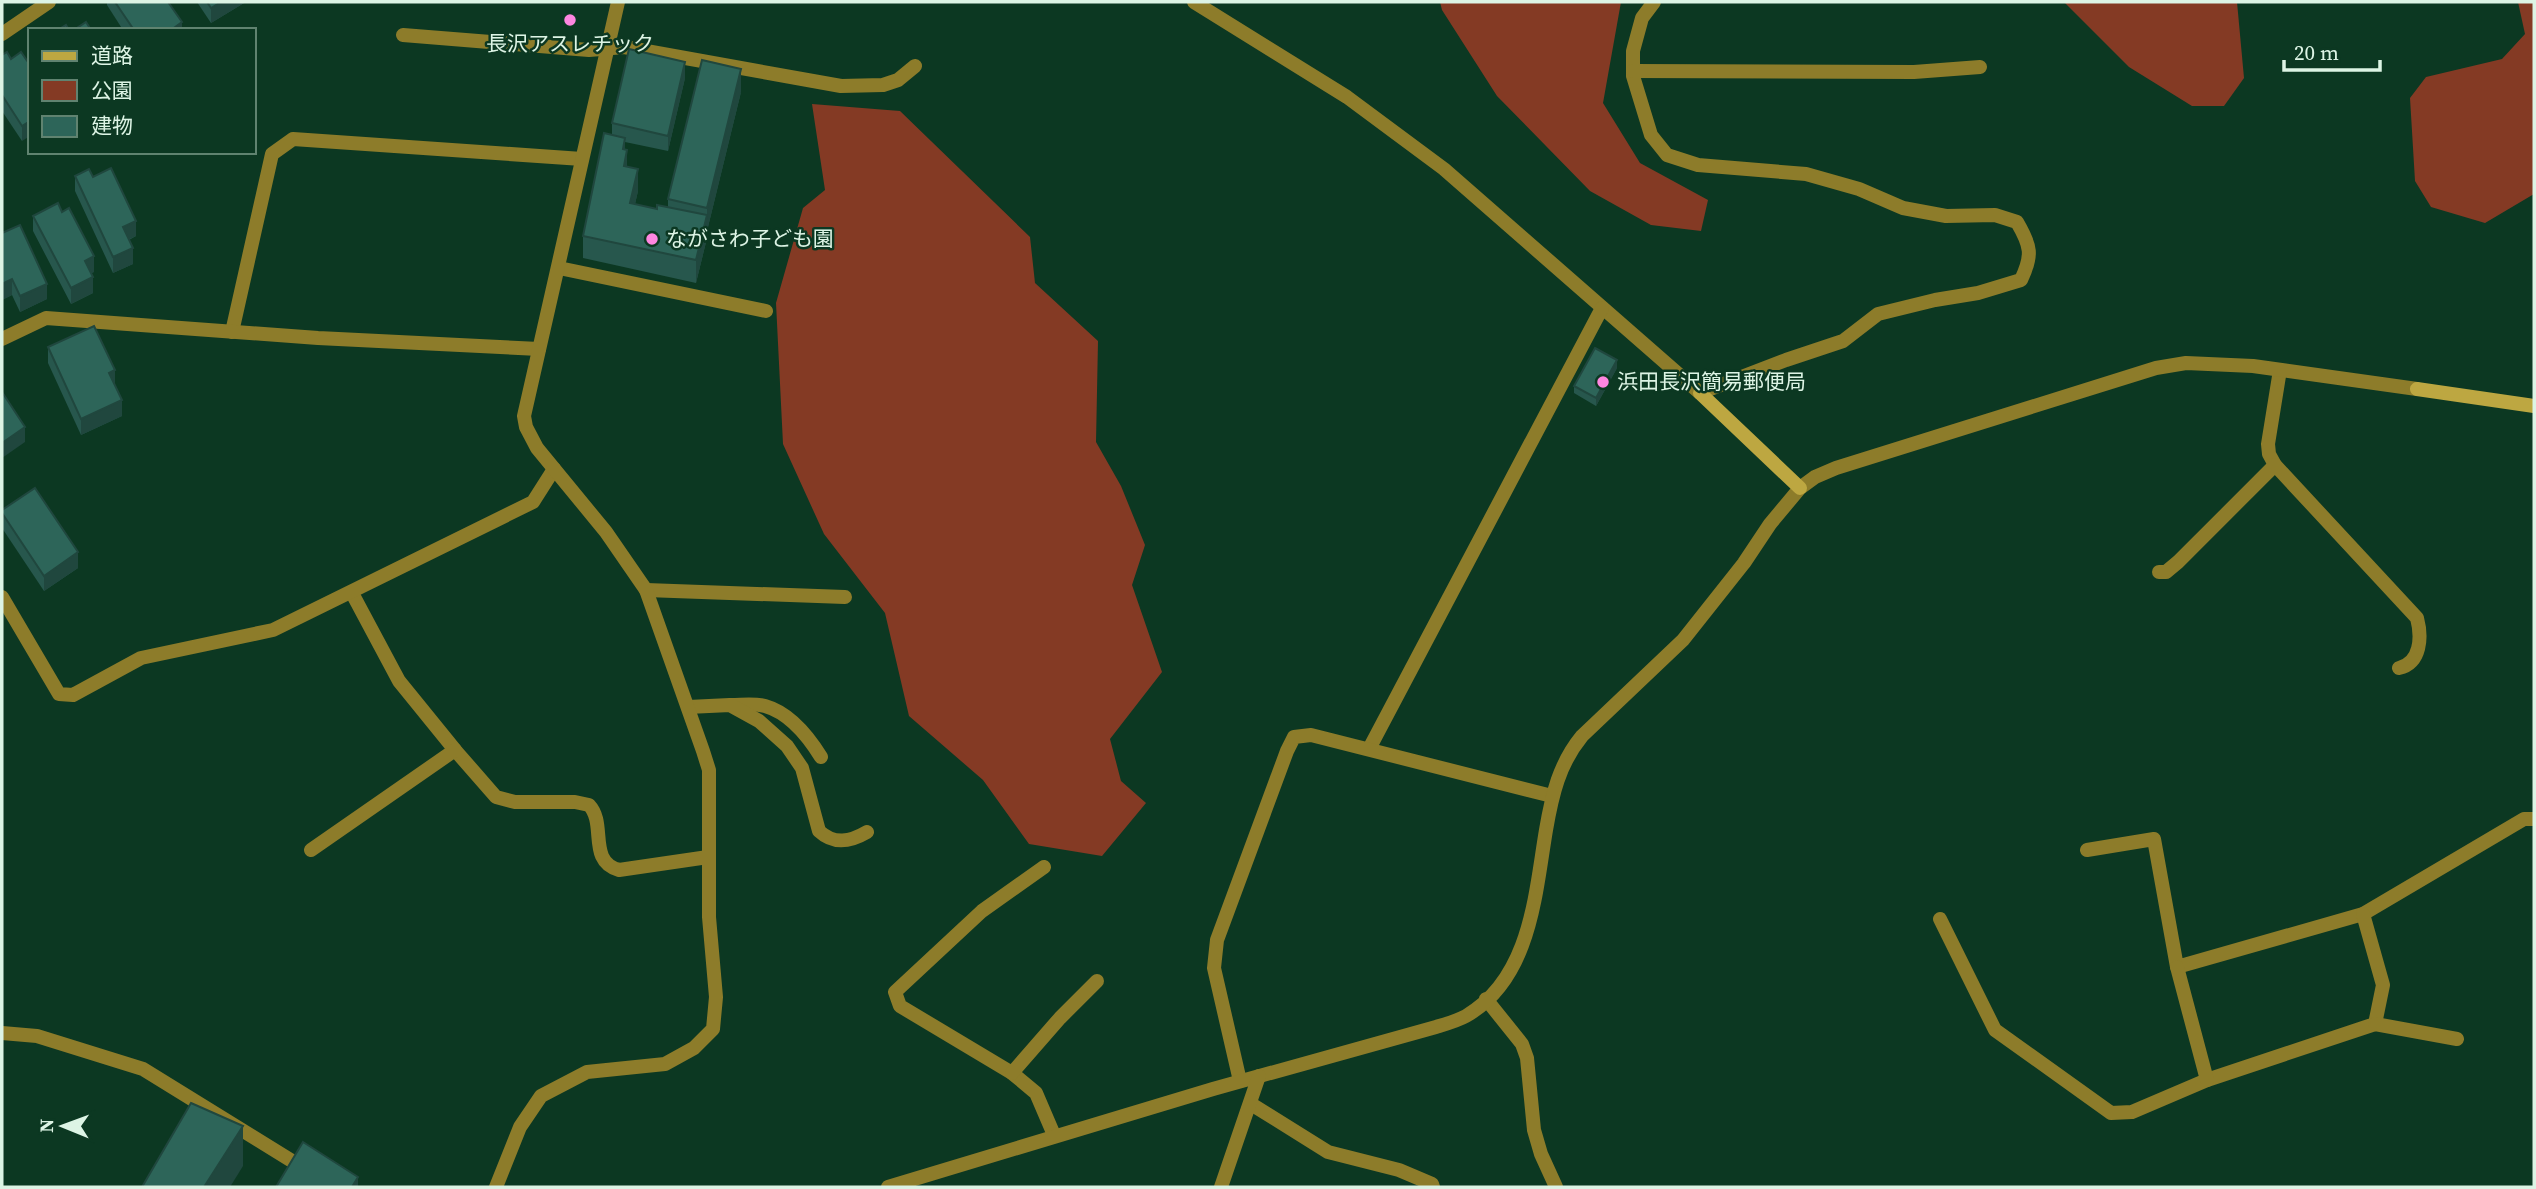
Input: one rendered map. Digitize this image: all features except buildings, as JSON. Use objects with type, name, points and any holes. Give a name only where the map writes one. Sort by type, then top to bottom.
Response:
[{"type":"street","points":[[2,34],[49,2]]},
{"type":"street","points":[[496,1187],[520,1127],[541,1096],[587,1072],[665,1064],[694,1048],[713,1029],[716,997],[709,917],[709,770],[646,590],[606,532],[531,438],[524,416],[618,2]]},
{"type":"street","points":[[1194,2],[1347,97],[1433,161],[1700,393],[1800,488]]},
{"type":"street","points":[[1654,2],[1642,18],[1633,51],[1633,71],[1642,114],[1651,135],[1667,155],[1698,165],[1806,174],[1859,189],[1903,208],[1946,216],[1995,215],[2017,222],[2027,240],[2030,260],[2021,280],[1978,293],[1878,314],[1843,341],[1700,393]]},
{"type":"street","points":[[403,35],[519,46],[607,50],[624,47],[841,86],[883,85],[898,80],[915,66]]},
{"type":"street","points":[[1633,71],[1914,72],[1980,67]]},
{"type":"street","points":[[233,331],[272,154],[293,139],[582,159]]},
{"type":"street","points":[[559,268],[766,311]]},
{"type":"street","points":[[1369,749],[1602,308]]},
{"type":"street","points":[[2,339],[46,318],[539,349]]},
{"type":"street","points":[[888,1187],[1054,1135],[1436,1027],[1463,1017],[1497,988],[1525,941],[1552,796],[1569,751],[1683,640],[1744,563],[1770,524],[1800,488],[1815,477],[1836,468],[2155,368],[2186,363],[2280,370],[2534,406]]},
{"type":"street","points":[[2280,370],[2268,444],[2269,454],[2275,466],[2417,618],[2420,629],[2414,659],[2407,666],[2399,668]]},
{"type":"street","points":[[2160,572],[2166,572],[2178,562],[2275,466]]},
{"type":"street","points":[[2,597],[59,694],[73,695],[141,658],[273,630],[352,593],[533,502],[554,469]]},
{"type":"street","points":[[646,590],[845,597]]},
{"type":"street","points":[[352,593],[400,681],[489,790],[504,801],[575,802],[589,805],[595,814],[600,853],[612,868],[619,870],[708,857]]},
{"type":"street","points":[[730,705],[760,721],[788,746],[802,768],[819,831],[825,836],[845,842],[855,840],[867,832]]},
{"type":"street","points":[[688,706],[759,705],[777,712],[802,731],[821,757]]},
{"type":"street","points":[[1240,1082],[1214,968],[1214,954],[1294,737],[1302,734],[1369,749],[1552,796]]},
{"type":"street","points":[[310,850],[455,750]]},
{"type":"street","points":[[2177,967],[2363,914],[2524,819],[2534,819]]},
{"type":"street","points":[[2087,850],[2154,839],[2177,967],[2207,1080]]},
{"type":"street","points":[[1044,867],[982,911],[895,992],[900,1006],[1012,1073],[1036,1093],[1054,1135]]},
{"type":"street","points":[[2363,914],[2383,985],[2375,1024]]},
{"type":"street","points":[[1940,919],[1994,1030],[2111,1113],[2132,1112],[2207,1080],[2375,1024],[2457,1039]]},
{"type":"street","points":[[1012,1073],[1097,981]]},
{"type":"street","points":[[1486,999],[1522,1044],[1527,1058],[1534,1129],[1541,1154],[1556,1187]]},
{"type":"street","points":[[2,1033],[37,1036],[143,1069],[334,1187]]},
{"type":"street","points":[[1221,1187],[1259,1076]]},
{"type":"street","points":[[1251,1104],[1328,1153],[1399,1170],[1432,1184],[1433,1187]]},
{"type":"green space","points":[[1440,2],[1621,2],[1603,103],[1640,163],[1708,200],[1701,231],[1651,225],[1590,191],[1497,96],[1442,10]]},
{"type":"green space","points":[[2064,2],[2237,2],[2244,78],[2224,106],[2192,106],[2129,67]]},
{"type":"green space","points":[[2518,2],[2534,2],[2534,194],[2485,223],[2431,207],[2415,181],[2410,98],[2426,77],[2502,59],[2525,34]]},
{"type":"green space","points":[[812,104],[900,111],[1030,237],[1035,283],[1098,341],[1096,442],[1121,486],[1145,545],[1132,585],[1162,672],[1110,739],[1121,781],[1146,803],[1102,856],[1029,844],[983,780],[909,716],[885,613],[824,534],[783,444],[776,303],[803,208],[825,190]]},
{"type":"place","name":"長沢アスレチック","points":[[570,20]]},
{"type":"place","name":"ながさわ子ども園","points":[[652,239]]},
{"type":"place","name":"浜田長沢簡易郵便局","points":[[1603,382]]}]
